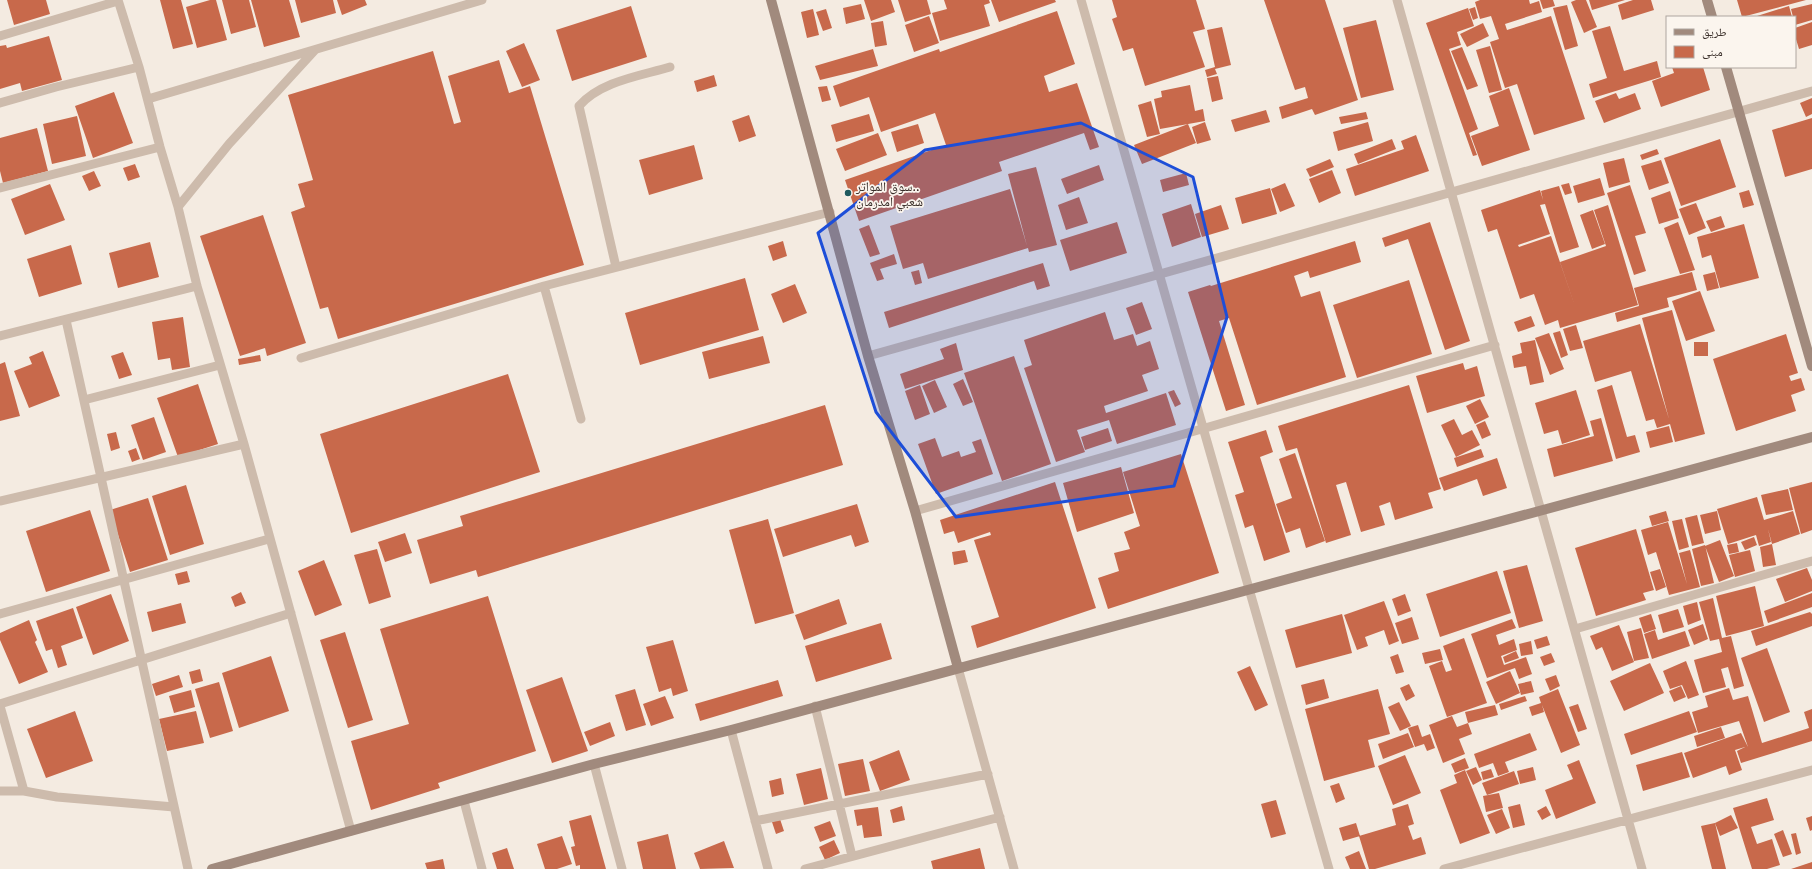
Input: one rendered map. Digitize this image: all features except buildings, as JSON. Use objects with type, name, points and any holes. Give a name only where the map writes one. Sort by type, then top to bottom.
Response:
[{"type":"street","points":[[771,0],[868,356],[915,512],[958,668]]},
{"type":"street","points":[[1707,0],[1712,16]]},
{"type":"street","points":[[1726,68],[1812,366]]},
{"type":"street","points":[[212,869],[464,801],[594,764],[731,730],[1812,437]]},
{"type":"lane","points":[[148,99],[315,50],[456,4],[482,0]]},
{"type":"lane","points":[[1081,0],[1329,869]]},
{"type":"lane","points":[[1397,0],[1642,869]]},
{"type":"lane","points":[[0,36],[118,1],[148,99],[160,148],[178,207],[197,286],[244,444],[269,539],[351,831]]},
{"type":"lane","points":[[178,207],[238,134],[315,50]]},
{"type":"lane","points":[[616,268],[579,114],[579,106],[584,100],[603,87],[670,67]]},
{"type":"lane","points":[[0,103],[56,87],[139,68]]},
{"type":"lane","points":[[868,356],[1812,91]]},
{"type":"lane","points":[[0,188],[160,148]]},
{"type":"lane","points":[[301,358],[544,286],[830,212]]},
{"type":"lane","points":[[0,336],[197,286]]},
{"type":"lane","points":[[544,286],[581,419]]},
{"type":"lane","points":[[66,320],[188,869]]},
{"type":"lane","points":[[915,512],[1495,345]]},
{"type":"lane","points":[[84,400],[220,365]]},
{"type":"lane","points":[[0,502],[244,444]]},
{"type":"lane","points":[[0,614],[269,539]]},
{"type":"lane","points":[[1575,630],[1812,561]]},
{"type":"lane","points":[[24,791],[0,705],[291,613]]},
{"type":"lane","points":[[958,668],[1014,869]]},
{"type":"lane","points":[[815,706],[852,856]]},
{"type":"lane","points":[[731,730],[768,869]]},
{"type":"lane","points":[[594,764],[622,869]]},
{"type":"lane","points":[[1444,869],[1628,821],[1812,770]]},
{"type":"lane","points":[[755,821],[988,774]]},
{"type":"lane","points":[[0,792],[24,791],[57,797],[174,807]]},
{"type":"lane","points":[[464,801],[482,869]]},
{"type":"lane","points":[[804,869],[1000,817]]},
{"type":"highlighted area","points":[[1081,123],[1193,177],[1227,317],[1174,486],[956,517],[876,412],[818,233],[925,150]]},
{"type":"place","name":"سوق المواتر.. شعبي امدرمان","points":[[848,193]]}]
